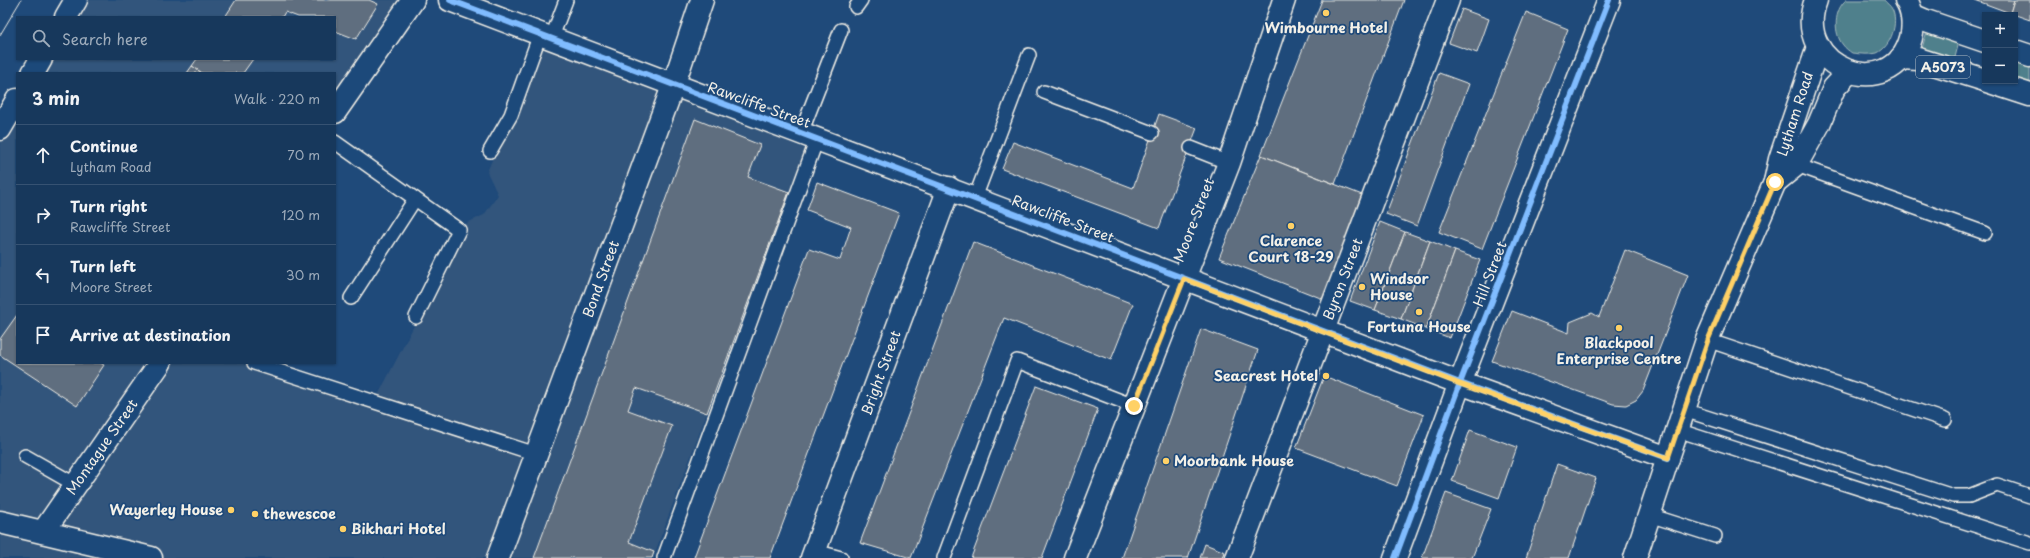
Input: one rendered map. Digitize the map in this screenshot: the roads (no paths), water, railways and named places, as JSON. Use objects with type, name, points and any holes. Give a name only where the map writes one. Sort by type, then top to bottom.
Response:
[{"type":"main road","points":[[67,16],[76,0]]},
{"type":"main road","points":[[336,111],[413,0]]},
{"type":"main road","name":"Bond Street","points":[[498,558],[673,86],[702,0]]},
{"type":"main road","name":"Moore Street","points":[[1075,558],[1228,163],[1284,0]]},
{"type":"main road","name":"Byron Street","points":[[1237,558],[1448,0]]},
{"type":"main road","name":"Hill Street","points":[[1395,558],[1460,384],[1609,0]]},
{"type":"main road","name":"A5073","points":[[1816,0],[1813,8],[1813,30],[1818,47],[1828,61],[1848,72],[1866,75],[1886,69],[1901,58],[1908,46],[1913,32],[1909,8]]},
{"type":"main road","name":"Rawcliffe Street","points":[[461,2],[673,86],[949,188],[1460,384],[1668,458]]},
{"type":"main road","name":"A5073","points":[[1909,8],[1926,21],[1982,40]]},
{"type":"main road","name":"Lytham Road","points":[[1788,162],[1818,47]]},
{"type":"main road","points":[[2018,52],[2030,56]]},
{"type":"main road","name":"A5073","points":[[1901,58],[1918,59],[1982,80]]},
{"type":"main road","points":[[34,72],[40,60]]},
{"type":"main road","name":"Lytham Road","points":[[1635,558],[1708,340],[1775,182],[1788,162],[1819,124],[1834,88],[1848,72]]},
{"type":"main road","name":"A5073","points":[[1995,84],[2030,95]]},
{"type":"main road","points":[[0,129],[16,102]]},
{"type":"main road","name":"Bright Street","points":[[814,555],[949,188]]},
{"type":"main road","name":"Montague Street","points":[[43,532],[159,364]]},
{"type":"main road","points":[[0,522],[151,558]]},
{"type":"lane","points":[[490,151],[511,115],[546,36],[566,0]]},
{"type":"lane","points":[[664,558],[809,136],[841,30]]},
{"type":"lane","points":[[975,198],[1029,55]]},
{"type":"lane","points":[[1044,92],[1152,134]]},
{"type":"lane","points":[[336,143],[459,230],[416,317]]},
{"type":"lane","points":[[1191,148],[1228,163]]},
{"type":"lane","points":[[1788,162],[1985,233]]},
{"type":"lane","points":[[351,298],[415,199]]},
{"type":"lane","points":[[1708,340],[1945,420]]},
{"type":"lane","points":[[944,558],[1016,361],[1134,406]]},
{"type":"lane","points":[[257,364],[536,454]]},
{"type":"lane","points":[[1680,420],[1953,496],[1969,496],[1990,487],[1997,486],[2030,496]]},
{"type":"lane","points":[[1680,420],[2030,543]]},
{"type":"lane","points":[[25,456],[76,484]]},
{"type":"lane","points":[[1649,515],[1715,536]]},
{"type":"lane","points":[[814,555],[841,558]]},
{"type":"tram line","points":[[0,35],[21,0]]},
{"type":"place","name":"Wimbourne Hotel","points":[[1326,13]]},
{"type":"place","name":"Clarence Court 18-29","points":[[1291,226]]},
{"type":"place","name":"Windsor House","points":[[1362,287]]},
{"type":"place","name":"Fortuna House","points":[[1419,312]]},
{"type":"place","name":"Blackpool Enterprise Centre","points":[[1619,328]]},
{"type":"place","name":"Seacrest Hotel","points":[[1326,376]]},
{"type":"place","name":"Moorbank House","points":[[1166,461]]},
{"type":"place","name":"Wayerley House","points":[[231,510]]},
{"type":"place","name":"thewescoe","points":[[255,514]]},
{"type":"place","name":"Bikhari Hotel","points":[[343,529]]}]
